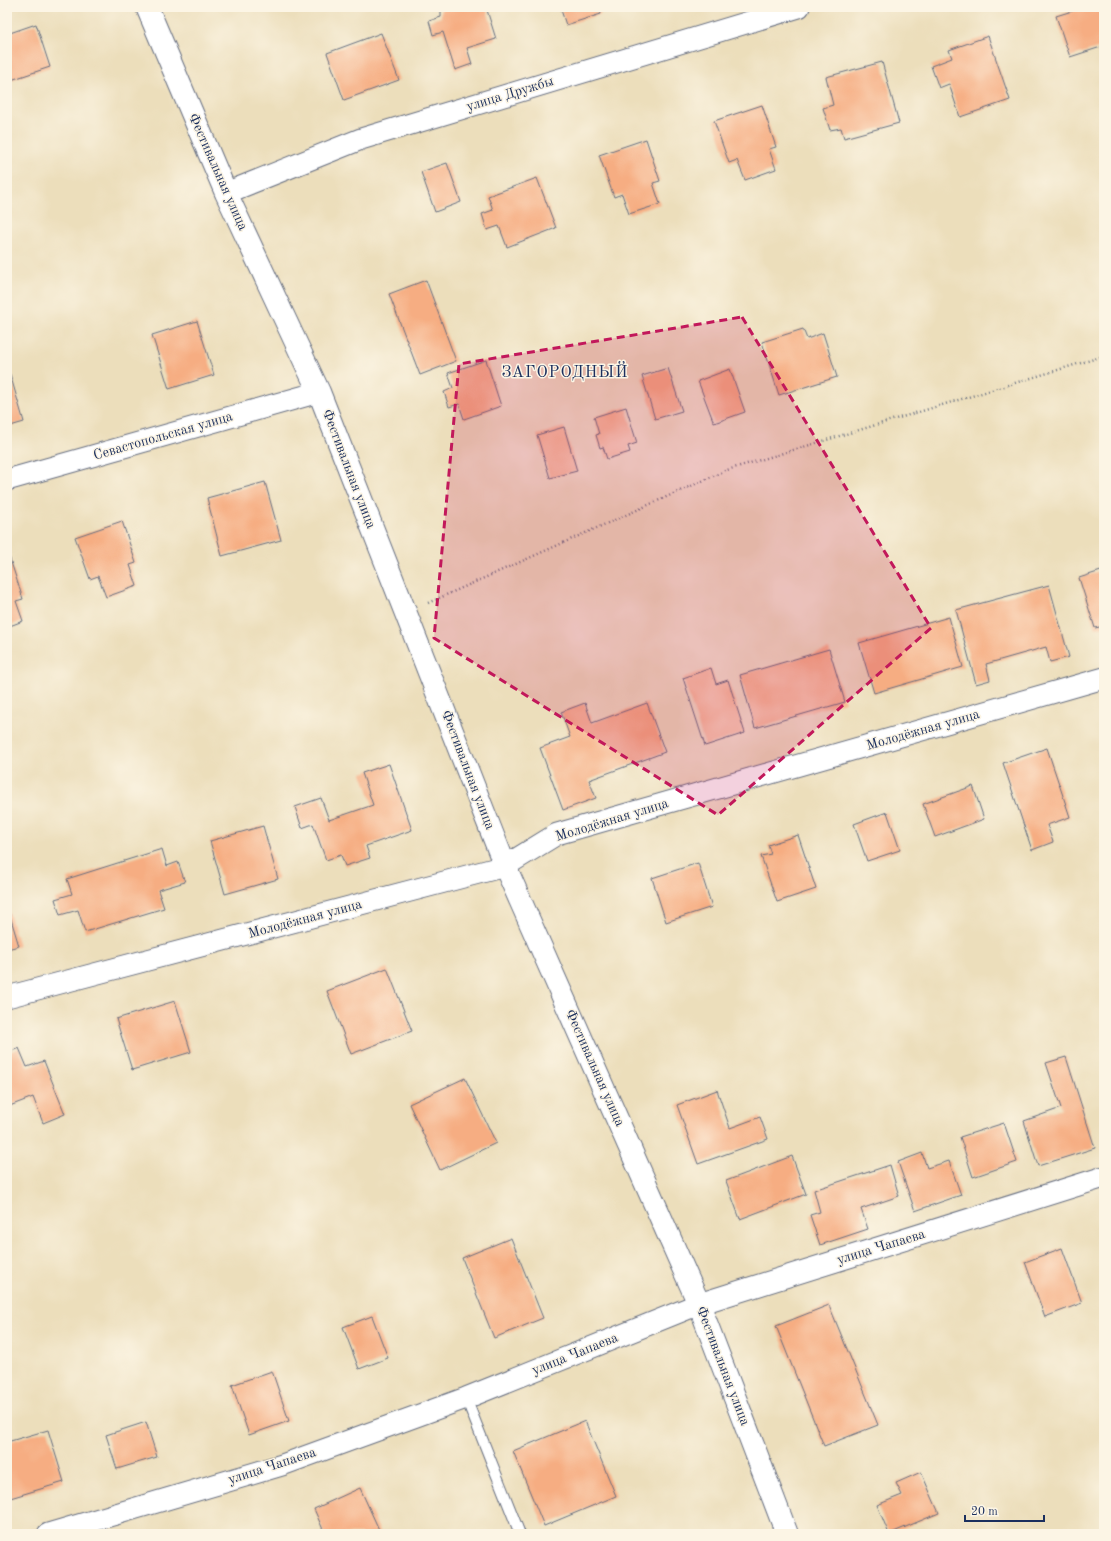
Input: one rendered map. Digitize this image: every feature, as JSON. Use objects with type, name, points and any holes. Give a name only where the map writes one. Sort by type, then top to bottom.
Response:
[{"type":"street","name":"Фестивальная улица","points":[[147,7],[226,193],[319,392],[506,866],[699,1304],[787,1534]]},
{"type":"street","name":"улица Дружбы","points":[[226,193],[362,139],[799,7]]},
{"type":"street","name":"Севастопольская улица","points":[[7,480],[319,392]]},
{"type":"street","name":"Молодёжная улица","points":[[7,997],[506,866],[557,834],[1104,678]]},
{"type":"street","name":"улица Чапаева","points":[[48,1534],[282,1464],[466,1398],[699,1304],[1104,1177]]},
{"type":"lane","points":[[466,1398],[520,1534]]},
{"type":"path","points":[[406,613],[727,470],[1104,356]]},
{"type":"highlighted area","points":[[742,317],[931,628],[718,815],[434,638],[459,364]]},
{"type":"building","points":[[448,7],[486,7],[496,39],[467,48],[472,64],[455,70],[443,32],[433,35],[429,21],[441,17],[441,9]]},
{"type":"building","points":[[560,7],[599,7],[601,14],[566,25]]},
{"type":"building","points":[[1085,7],[1104,7],[1104,46],[1070,57],[1056,16]]},
{"type":"building","points":[[36,24],[50,67],[11,80],[7,67],[7,34]]},
{"type":"building","points":[[381,33],[399,80],[344,100],[327,53]]},
{"type":"building","points":[[988,36],[1010,100],[960,117],[949,84],[939,88],[931,66],[952,58],[949,50]]},
{"type":"building","points":[[882,62],[899,123],[844,138],[841,128],[830,130],[823,108],[833,105],[826,77]]},
{"type":"building","points":[[762,105],[776,147],[769,149],[776,169],[745,180],[737,160],[729,163],[714,121]]},
{"type":"building","points":[[646,139],[660,181],[653,183],[660,204],[629,214],[622,194],[614,197],[599,155]]},
{"type":"building","points":[[447,163],[461,202],[435,212],[421,172]]},
{"type":"building","points":[[537,178],[556,228],[507,247],[499,226],[487,230],[482,214],[493,210],[488,196]]},
{"type":"building","points":[[426,280],[456,361],[420,375],[389,294]]},
{"type":"building","points":[[197,321],[214,375],[169,389],[152,335]]},
{"type":"building","points":[[803,329],[807,339],[823,333],[837,377],[779,395],[762,342]]},
{"type":"building","points":[[486,360],[501,406],[464,419],[459,404],[449,407],[444,392],[453,388],[448,373]]},
{"type":"building","points":[[668,368],[682,411],[655,419],[642,376]]},
{"type":"building","points":[[730,369],[745,412],[714,423],[698,381]]},
{"type":"building","points":[[10,374],[24,422],[7,427],[7,375]]},
{"type":"building","points":[[626,407],[637,443],[628,446],[630,452],[607,459],[603,447],[600,448],[596,435],[599,434],[594,417]]},
{"type":"building","points":[[564,427],[577,471],[550,478],[537,435]]},
{"type":"building","points":[[265,482],[281,540],[222,556],[207,498]]},
{"type":"building","points":[[122,521],[136,563],[130,565],[137,586],[106,597],[98,576],[90,579],[75,537]]},
{"type":"building","points":[[9,556],[23,599],[16,601],[23,621],[7,627],[7,557]]},
{"type":"building","points":[[1104,570],[1104,626],[1095,628],[1079,578]]},
{"type":"building","points":[[1049,585],[1069,657],[1050,662],[1046,647],[986,664],[990,680],[976,684],[956,610]]},
{"type":"building","points":[[949,617],[963,667],[874,693],[859,643]]},
{"type":"building","points":[[829,649],[845,702],[755,728],[740,675]]},
{"type":"building","points":[[711,668],[716,684],[728,680],[745,733],[705,746],[683,678]]},
{"type":"building","points":[[585,703],[592,723],[647,703],[665,752],[589,780],[596,798],[563,810],[540,748],[570,737],[561,712]]},
{"type":"building","points":[[1047,748],[1070,817],[1047,825],[1053,842],[1032,850],[1003,763]]},
{"type":"building","points":[[389,764],[412,830],[366,846],[370,858],[345,866],[341,855],[326,860],[313,824],[302,828],[295,807],[321,798],[329,820],[373,805],[362,773]]},
{"type":"building","points":[[973,786],[984,819],[935,837],[923,804]]},
{"type":"building","points":[[887,812],[900,850],[867,861],[854,824]]},
{"type":"building","points":[[263,826],[278,879],[225,894],[210,841]]},
{"type":"building","points":[[798,835],[816,889],[777,902],[761,856],[771,854],[768,845]]},
{"type":"building","points":[[162,849],[167,866],[178,862],[185,882],[158,890],[164,908],[85,932],[78,910],[60,915],[55,899],[72,894],[67,879]]},
{"type":"building","points":[[698,863],[712,907],[666,922],[652,878]]},
{"type":"building","points":[[7,906],[19,946],[7,949]]},
{"type":"building","points":[[387,968],[412,1031],[351,1054],[327,991]]},
{"type":"building","points":[[175,1001],[191,1052],[132,1070],[116,1019]]},
{"type":"building","points":[[19,1048],[27,1067],[44,1061],[65,1114],[43,1123],[33,1097],[7,1107],[7,1053]]},
{"type":"building","points":[[1066,1057],[1095,1148],[1038,1166],[1024,1121],[1061,1108],[1046,1063]]},
{"type":"building","points":[[465,1078],[496,1143],[440,1170],[409,1104]]},
{"type":"building","points":[[717,1090],[730,1128],[760,1117],[768,1139],[698,1164],[677,1105]]},
{"type":"building","points":[[1004,1123],[1017,1162],[973,1177],[960,1137]]},
{"type":"building","points":[[922,1153],[927,1168],[949,1161],[961,1195],[915,1211],[898,1162]]},
{"type":"building","points":[[792,1156],[806,1194],[740,1219],[726,1181]]},
{"type":"building","points":[[890,1165],[899,1196],[861,1209],[868,1229],[820,1245],[810,1215],[820,1212],[814,1190]]},
{"type":"building","points":[[511,1238],[543,1318],[494,1338],[462,1258]]},
{"type":"building","points":[[1062,1248],[1082,1303],[1045,1317],[1025,1262]]},
{"type":"building","points":[[829,1305],[878,1425],[824,1446],[776,1326]]},
{"type":"building","points":[[372,1316],[388,1358],[359,1369],[343,1327]]},
{"type":"building","points":[[272,1371],[289,1421],[249,1435],[232,1385]]},
{"type":"building","points":[[585,1421],[616,1496],[544,1526],[513,1451]]},
{"type":"building","points":[[146,1422],[157,1457],[117,1469],[106,1435]]},
{"type":"building","points":[[48,1430],[64,1482],[7,1499],[7,1442]]},
{"type":"building","points":[[921,1472],[939,1513],[889,1534],[877,1505],[902,1495],[896,1483]]},
{"type":"building","points":[[360,1488],[381,1534],[325,1534],[314,1509]]},
{"type":"district","name":"ЗАГОРОДНЫЙ","points":[[565,373]]}]
